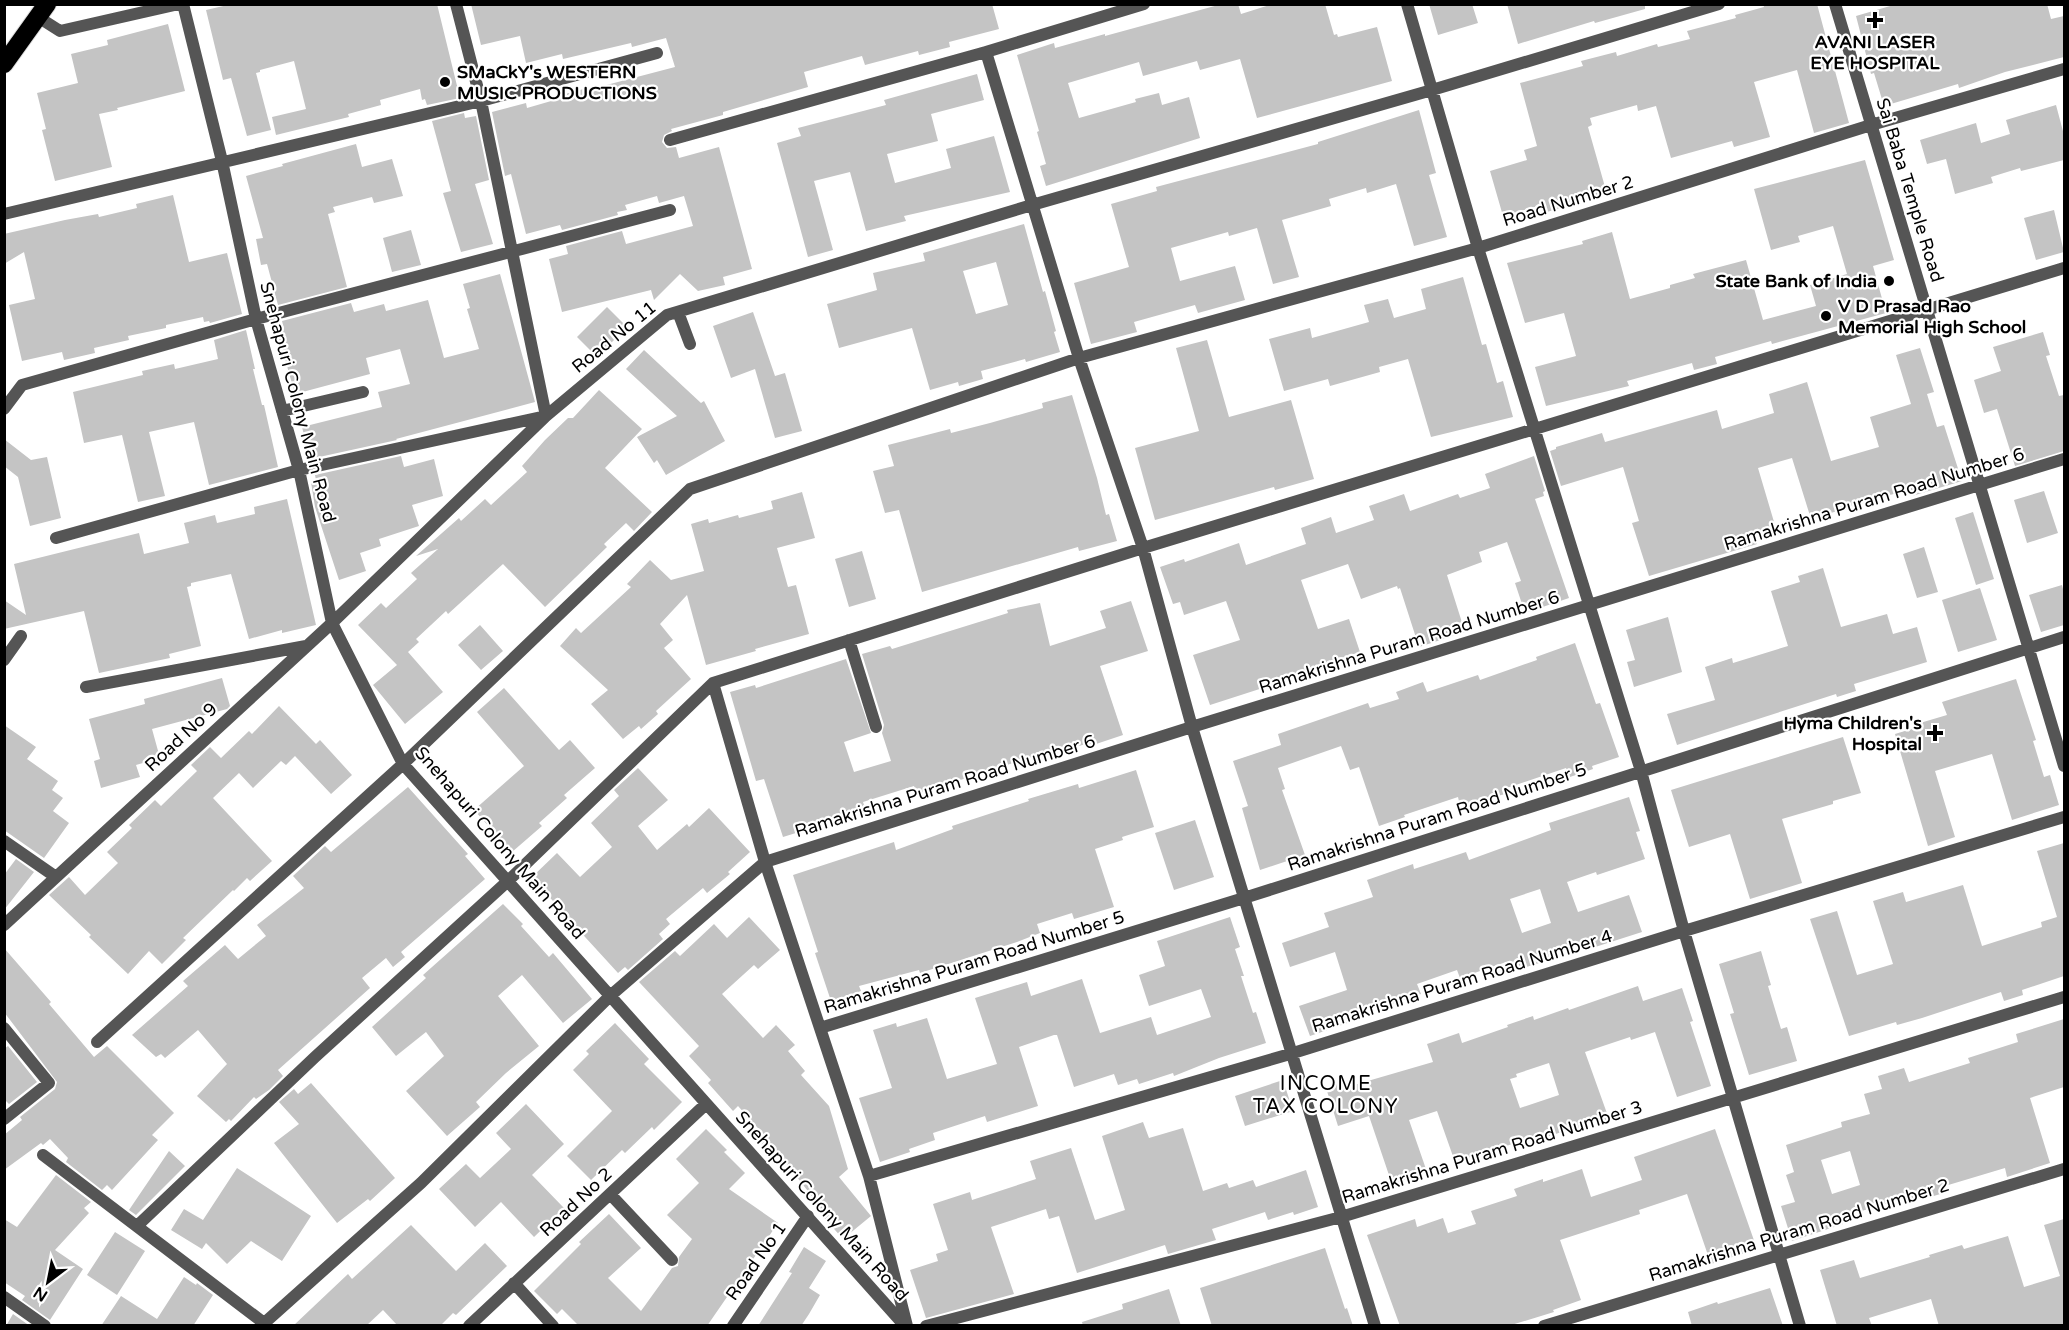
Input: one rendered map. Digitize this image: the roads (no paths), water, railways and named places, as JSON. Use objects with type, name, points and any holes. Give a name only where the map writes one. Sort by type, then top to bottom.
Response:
[{"type":"highway","points":[[4,64],[43,11]]},
{"type":"street","points":[[43,11],[60,31],[178,4]]},
{"type":"street","name":"Snehapuri Colony Main Road","points":[[183,4],[222,160],[256,319],[299,470],[332,623],[402,764],[906,1326]]},
{"type":"street","points":[[56,538],[299,470],[546,416],[481,101],[456,4]]},
{"type":"street","points":[[670,140],[986,52],[1144,4]]},
{"type":"street","points":[[1407,4],[1478,248],[1641,771],[1684,931],[1800,1326]]},
{"type":"street","name":"Road No 11","points":[[332,623],[546,416],[667,315],[1032,205],[1432,90],[1719,4]]},
{"type":"street","name":"Sai Baba Temple Road","points":[[1835,4],[2064,766]]},
{"type":"street","points":[[986,52],[1079,358],[1143,548],[1192,727],[1290,1054],[1375,1326]]},
{"type":"street","points":[[4,214],[222,160],[481,101],[657,53]]},
{"type":"street","name":"Road Number 2","points":[[97,1042],[402,764],[690,489],[1079,358],[1478,248],[1871,125],[2064,69]]},
{"type":"street","points":[[4,409],[22,385],[256,319],[670,210]]},
{"type":"street","points":[[137,1226],[315,1057],[508,881],[713,683],[1143,548],[2064,268]]},
{"type":"street","points":[[678,312],[690,344]]},
{"type":"street","points":[[282,411],[363,392]]},
{"type":"street","name":"Ramakrishna Puram Road Number 6","points":[[765,862],[1192,727],[2064,459]]},
{"type":"street","name":"Road No 9","points":[[4,925],[332,623]]},
{"type":"street","points":[[4,660],[21,636]]},
{"type":"street","name":"Ramakrishna Puram Road Number 5","points":[[820,1028],[1244,898],[2064,637]]},
{"type":"street","points":[[849,640],[876,727]]},
{"type":"street","points":[[86,687],[307,646]]},
{"type":"street","points":[[713,683],[765,862],[869,1176],[906,1326]]},
{"type":"street","name":"Ramakrishna Puram Road Number 4","points":[[869,1176],[1290,1054],[1684,931],[2064,817]]},
{"type":"street","points":[[4,841],[56,877]]},
{"type":"street","points":[[43,1155],[263,1324],[421,1183],[610,996],[765,862]]},
{"type":"street","name":"Ramakrishna Puram Road Number 3","points":[[926,1326],[1341,1217],[2064,997]]},
{"type":"street","points":[[4,1028],[49,1083],[4,1119]]},
{"type":"street","name":"Road No 2","points":[[469,1326],[706,1104]]},
{"type":"street","name":"Ramakrishna Puram Road Number 2","points":[[1544,1326],[2064,1169]]},
{"type":"street","points":[[610,1194],[672,1260]]},
{"type":"street","name":"Road No 1","points":[[733,1326],[808,1216]]},
{"type":"street","points":[[514,1283],[553,1326]]},
{"type":"street","points":[[4,1298],[45,1326]]},
{"type":"place","name":"AVANI LASER EYE HOSPITAL","points":[[1875,20]]},
{"type":"place","name":"SMaCkY's WESTERN MUSIC PRODUCTIONS","points":[[445,82]]},
{"type":"place","name":"State Bank of India","points":[[1889,281]]},
{"type":"place","name":"V D Prasad Rao Memorial High School","points":[[1826,316]]},
{"type":"place","name":"Hyma Children's Hospital","points":[[1935,733]]},
{"type":"district","name":"INCOME TAX COLONY","points":[[1326,1096]]}]
